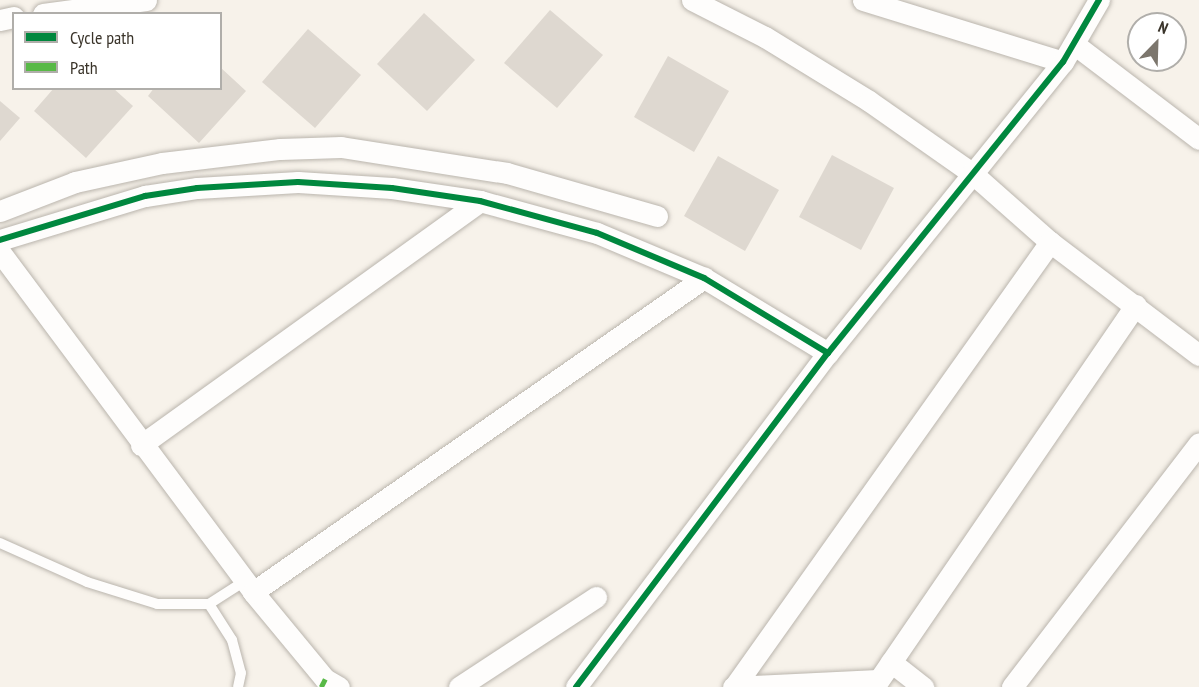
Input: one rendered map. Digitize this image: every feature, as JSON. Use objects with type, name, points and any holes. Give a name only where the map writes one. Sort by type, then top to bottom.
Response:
[{"type":"street","points":[[58,12],[146,0]]},
{"type":"street","points":[[692,0],[765,37],[850,89],[972,173],[1050,242],[1137,305],[1199,355]]},
{"type":"street","points":[[863,0],[1069,53],[1199,139]]},
{"type":"street","points":[[576,687],[828,353],[1069,53],[1099,0]]},
{"type":"street","points":[[0,211],[75,182],[162,163],[280,149],[341,147],[507,173],[657,216]]},
{"type":"street","points":[[0,240],[145,196],[252,183],[351,183],[480,201],[597,233],[704,278],[828,353]]},
{"type":"street","points":[[141,445],[480,201]]},
{"type":"street","points":[[734,687],[1050,242]]},
{"type":"street","points":[[0,252],[141,445],[249,586],[309,661],[339,687]]},
{"type":"street","points":[[249,586],[704,278]]},
{"type":"street","points":[[734,687],[876,684],[1137,305]]},
{"type":"street","points":[[1011,687],[1199,443]]},
{"type":"street","points":[[459,687],[596,597]]},
{"type":"street","points":[[891,662],[923,687]]},
{"type":"lane","points":[[0,543],[87,582],[157,604],[209,604],[249,586]]},
{"type":"lane","points":[[209,604],[232,640],[241,673],[238,687]]},
{"type":"building","points":[[550,10],[603,55],[557,108],[504,63]]},
{"type":"building","points":[[424,13],[475,60],[427,111],[377,64]]},
{"type":"building","points":[[308,29],[361,75],[315,128],[262,82]]},
{"type":"building","points":[[668,56],[729,91],[694,152],[634,117]]},
{"type":"building","points":[[222,69],[246,91],[199,143],[148,96],[152,90],[222,90]]},
{"type":"building","points":[[52,90],[115,90],[133,106],[86,158],[34,111]]},
{"type":"building","points":[[0,101],[20,118],[0,141]]},
{"type":"building","points":[[832,155],[894,188],[861,250],[799,217]]},
{"type":"building","points":[[718,156],[779,190],[745,251],[684,216]]},
{"type":"marked path","points":[[321,687],[325,679]]},
{"type":"cycle path","points":[[576,687],[828,353],[1063,62],[1099,0]]},
{"type":"cycle path","points":[[0,240],[145,196],[197,188],[298,182],[392,188],[480,201],[597,233],[704,278],[828,353]]}]
